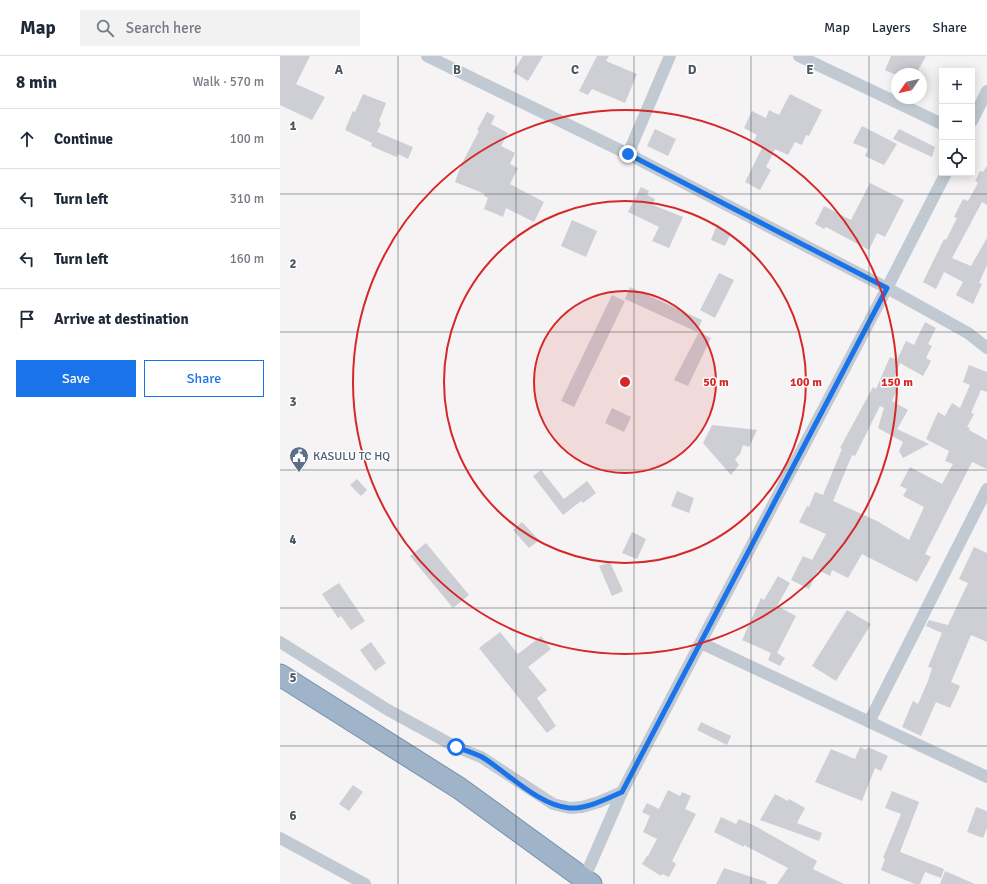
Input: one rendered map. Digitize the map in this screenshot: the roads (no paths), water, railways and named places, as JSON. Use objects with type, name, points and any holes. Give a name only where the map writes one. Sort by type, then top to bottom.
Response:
[{"type":"highway","points":[[280,675],[459,788],[588,882]]},
{"type":"street","points":[[427,56],[628,154],[887,288],[968,333],[987,348]]},
{"type":"street","points":[[628,154],[670,56]]},
{"type":"street","points":[[799,56],[939,123]]},
{"type":"street","points":[[975,115],[987,91]]},
{"type":"street","points":[[588,882],[622,792],[944,176]]},
{"type":"street","points":[[869,722],[987,489]]},
{"type":"street","points":[[280,642],[388,710],[456,747],[481,757],[553,804],[570,808],[582,807],[599,802],[622,792]]},
{"type":"street","points":[[701,643],[987,777]]},
{"type":"street","points":[[280,838],[365,884]]},
{"type":"place","name":"KASULU TC HQ","points":[[299,473]]}]
